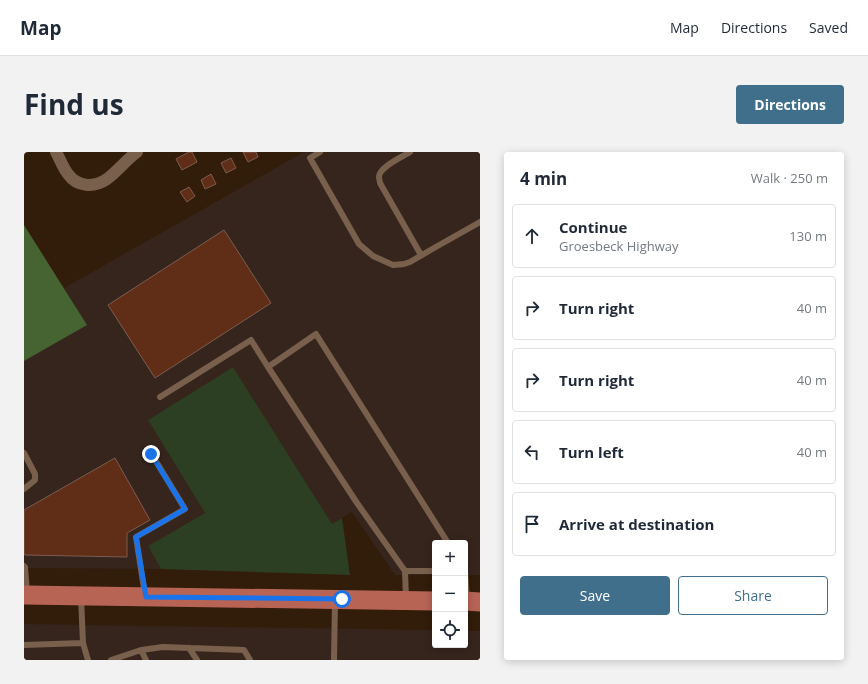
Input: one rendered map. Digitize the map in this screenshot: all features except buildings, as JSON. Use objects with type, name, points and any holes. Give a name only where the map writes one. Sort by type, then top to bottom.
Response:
[{"type":"main road","points":[[26,595],[432,601]]},
{"type":"street","points":[[56,152],[67,174],[72,180],[93,186],[106,180],[137,152]]},
{"type":"lane","points":[[320,152],[310,158],[359,244],[373,256],[393,265],[410,262],[480,222]]},
{"type":"lane","points":[[410,152],[384,168],[380,172],[378,178],[421,255]]},
{"type":"lane","points":[[268,368],[316,334],[446,540]]},
{"type":"lane","points":[[160,397],[251,340],[357,503],[405,571],[406,600]]},
{"type":"lane","points":[[24,453],[35,474],[35,480],[24,488]]},
{"type":"lane","points":[[146,597],[136,537],[185,509],[151,454]]},
{"type":"lane","points":[[24,566],[26,595]]},
{"type":"lane","points":[[405,571],[432,571]]},
{"type":"lane","points":[[466,576],[471,601]]},
{"type":"lane","points":[[81,596],[83,643],[88,660]]},
{"type":"lane","points":[[334,660],[335,599]]},
{"type":"lane","points":[[24,645],[83,643]]},
{"type":"lane","points":[[111,660],[141,650],[163,647],[244,650],[250,660]]},
{"type":"lane","points":[[189,648],[197,660]]},
{"type":"lane","points":[[141,650],[146,660]]},
{"type":"shaded area","points":[[304,152],[480,152],[480,575],[468,575],[468,540],[432,540],[432,575],[395,575],[352,512],[332,524],[233,367],[148,420],[205,513],[148,546],[161,569],[24,568],[24,361],[86,325],[64,288]]},
{"type":"shaded area","points":[[24,624],[432,630],[432,648],[468,648],[468,631],[480,631],[480,660],[24,660]]},
{"type":"green space","points":[[24,225],[87,325],[24,361]]},
{"type":"green space","points":[[233,367],[332,524],[342,518],[350,575],[161,569],[148,546],[205,513],[148,420]]},
{"type":"route","points":[[151,454],[185,509],[136,537],[146,597],[342,599]]}]
